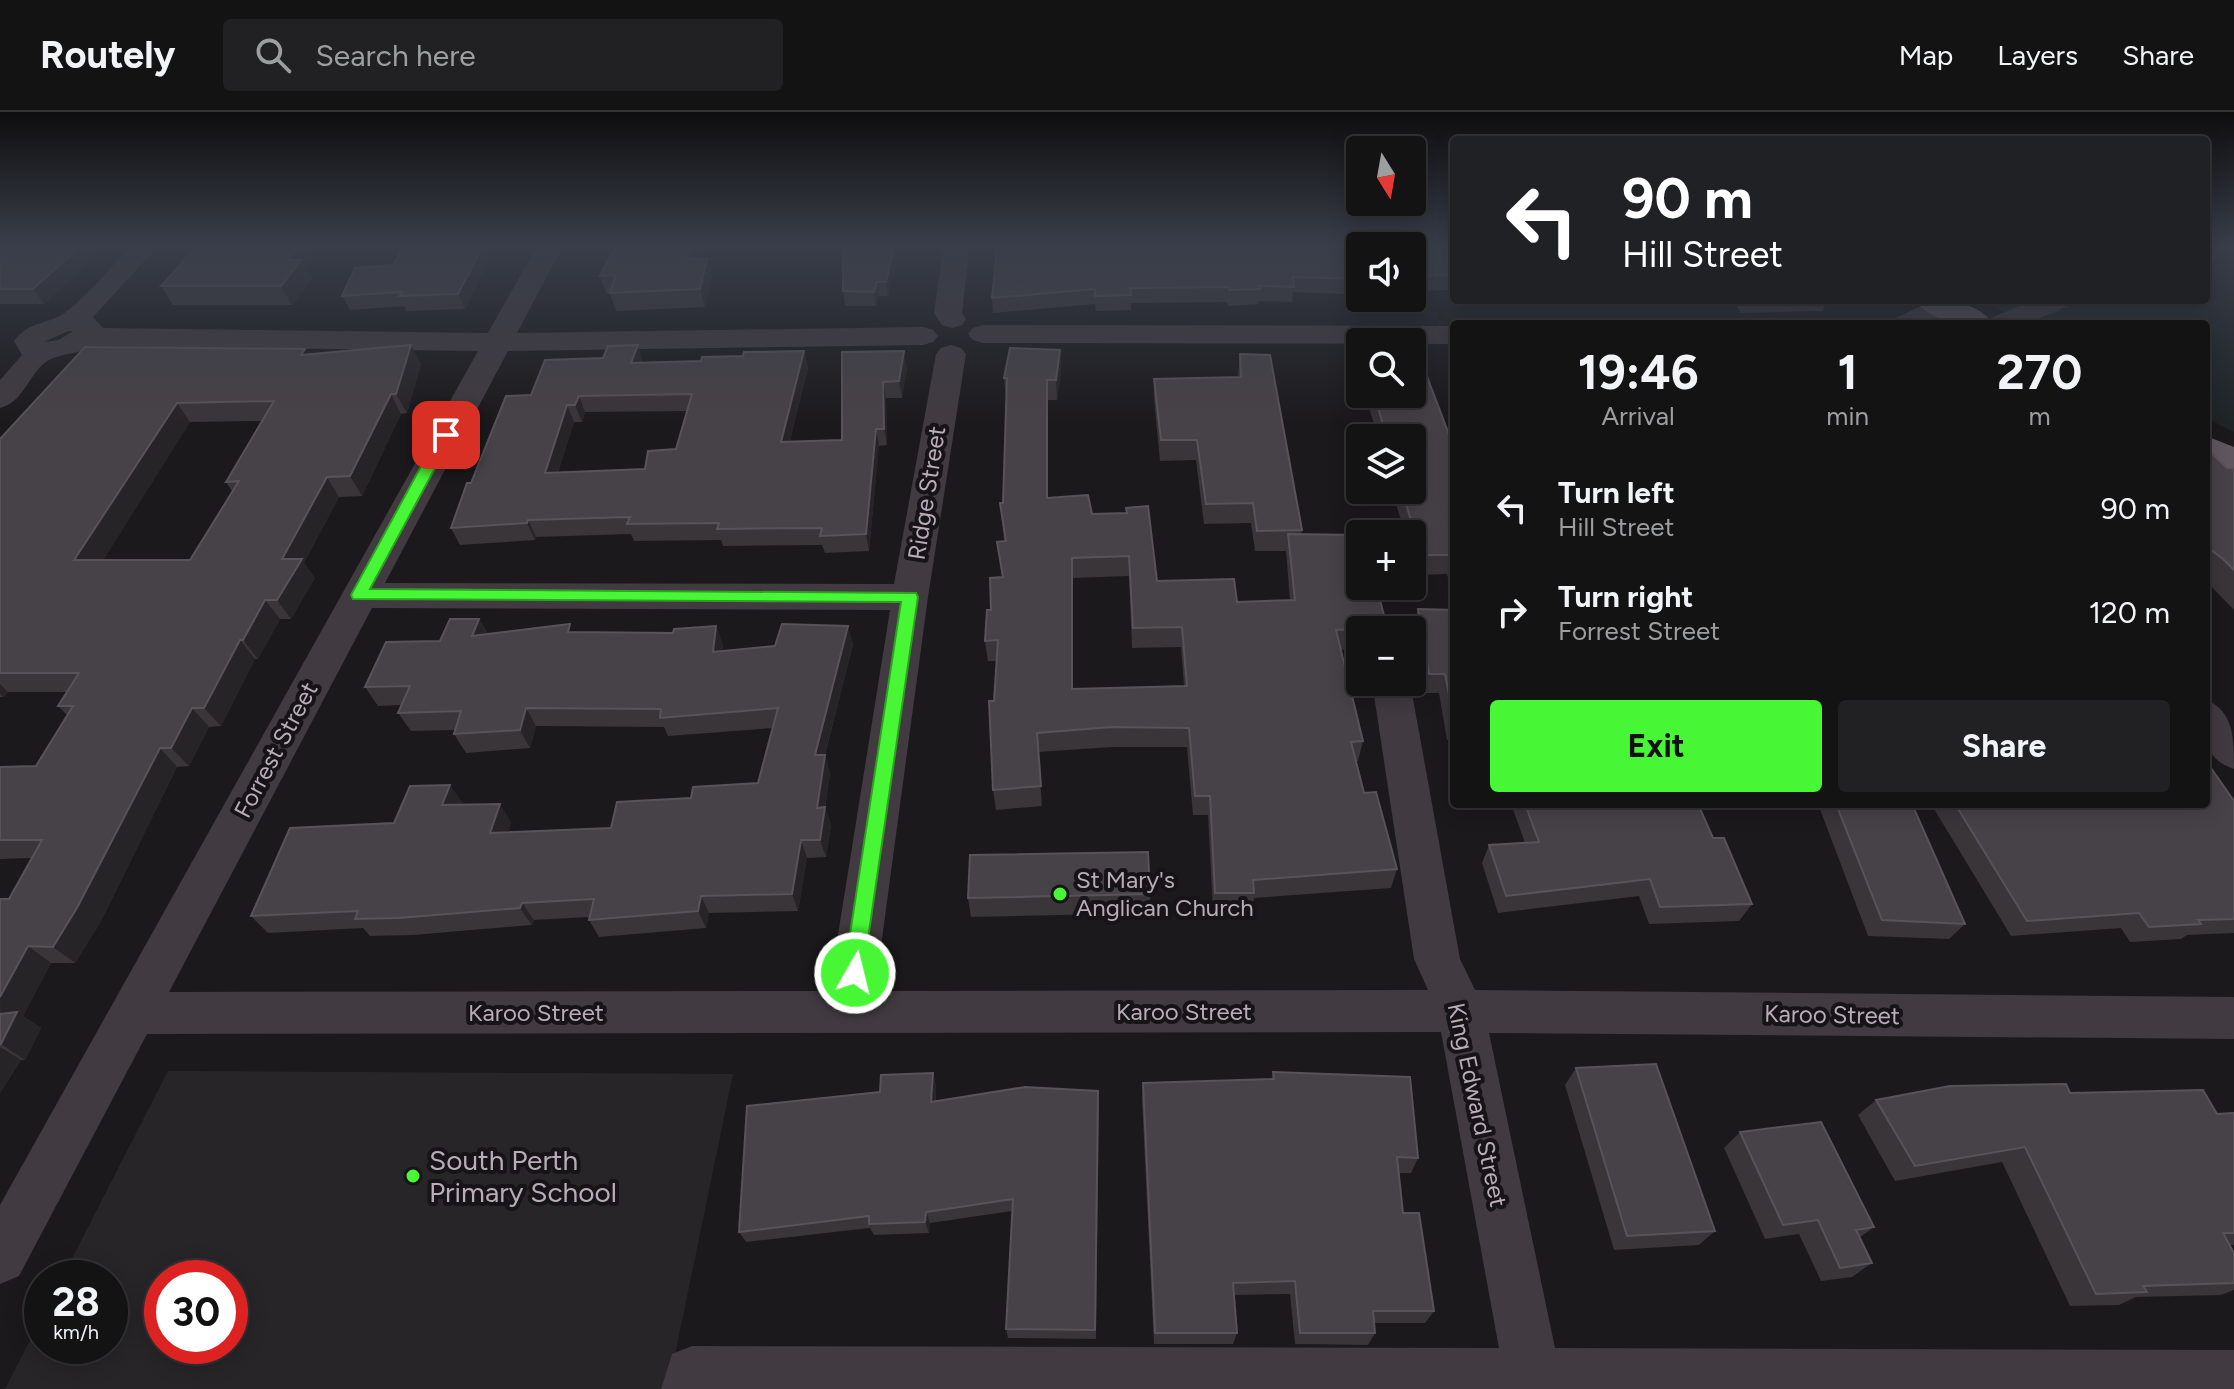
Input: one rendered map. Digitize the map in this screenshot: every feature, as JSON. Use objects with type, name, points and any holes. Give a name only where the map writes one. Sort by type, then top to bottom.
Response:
[{"type":"main road","points":[[2210,438],[2234,451]]},
{"type":"main road","points":[[2210,449],[2234,462]]},
{"type":"street","points":[[0,337],[70,346],[99,304]]},
{"type":"street","name":"Forrest Street","points":[[0,1257],[518,304]]},
{"type":"street","name":"Ridge Street","points":[[849,1013],[910,597],[942,336],[949,304]]},
{"type":"street","points":[[1928,320],[2030,304]]},
{"type":"street","points":[[79,329],[496,342],[942,336],[967,351],[980,343],[983,334],[1450,335]]},
{"type":"street","points":[[0,399],[36,344]]},
{"type":"street","points":[[359,595],[910,597]]},
{"type":"street","name":"King Edward Street","points":[[1393,696],[1437,959],[1461,1011],[1533,1382]]},
{"type":"street","points":[[2210,720],[2234,753]]},
{"type":"street","name":"Karoo Street","points":[[135,1013],[1461,1011],[2234,1018]]},
{"type":"street","points":[[689,1389],[692,1374],[1533,1382],[2234,1378]]},
{"type":"shaded area","points":[[1990,304],[2234,304],[2234,432],[2210,420],[2210,320],[2020,320]]},
{"type":"shaded area","name":"South Perth Primary School","points":[[168,1071],[733,1074],[668,1389],[5,1389],[24,1352],[24,1364],[128,1364],[128,1260],[71,1260]]},
{"type":"building","points":[[411,345],[396,394],[391,394],[350,476],[327,477],[282,559],[302,559],[277,600],[265,600],[204,708],[192,708],[171,748],[160,748],[78,906],[53,947],[28,946],[0,997],[0,899],[9,899],[42,840],[0,840],[0,767],[36,766],[73,706],[58,706],[79,673],[0,673],[0,439],[85,347],[305,349],[301,355]],"holes":[[[274,401],[226,482],[239,481],[190,560],[74,560],[177,403]]]},
{"type":"building","points":[[638,345],[631,363],[701,361],[702,357],[743,356],[744,352],[804,351],[781,442],[842,440],[842,352],[904,351],[899,381],[883,382],[884,429],[876,429],[866,534],[820,536],[822,528],[717,529],[719,523],[627,524],[630,517],[528,520],[527,523],[451,528],[467,483],[471,483],[506,396],[531,395],[545,360],[603,358],[608,346]],"holes":[[[692,394],[676,449],[648,451],[645,469],[545,473],[567,405],[575,405],[579,396]]]},
{"type":"building","points":[[1010,348],[1060,350],[1056,380],[1047,380],[1047,498],[1088,495],[1092,514],[1127,513],[1126,508],[1148,506],[1157,581],[1234,579],[1237,602],[1295,600],[1288,534],[1346,535],[1346,600],[1380,600],[1384,616],[1346,616],[1346,629],[1336,630],[1346,671],[1346,696],[1352,696],[1363,741],[1351,742],[1364,793],[1376,792],[1397,869],[1253,880],[1254,893],[1215,893],[1210,796],[1195,796],[1189,728],[1112,727],[1037,733],[1041,786],[993,790],[989,701],[994,701],[998,640],[985,641],[987,610],[991,610],[990,578],[1003,577],[997,542],[1006,541],[1000,503],[1003,503],[1007,378],[1004,378]],"holes":[[[1129,556],[1133,628],[1182,627],[1187,686],[1072,689],[1072,558]]]},
{"type":"building","points":[[1240,354],[1270,355],[1302,530],[1257,531],[1253,503],[1206,504],[1197,440],[1161,440],[1154,379],[1241,377]]},
{"type":"building","points":[[1426,374],[1450,437],[1450,555],[1426,555],[1426,520],[1411,520],[1406,504],[1426,504],[1426,424],[1383,424],[1378,408],[1426,408]]},
{"type":"building","points":[[2210,452],[2227,468],[2234,468],[2234,570],[2210,549]]},
{"type":"building","points":[[1418,609],[1450,610],[1450,700],[1445,674],[1429,674],[1426,616],[1419,616]]},
{"type":"building","points":[[450,619],[479,619],[472,636],[570,624],[568,632],[673,633],[674,629],[716,626],[713,652],[775,646],[782,624],[848,626],[815,755],[825,755],[817,808],[825,807],[820,840],[801,840],[792,894],[701,896],[698,911],[589,920],[594,899],[522,903],[520,908],[399,918],[355,919],[358,911],[251,916],[290,828],[394,823],[410,786],[450,785],[442,805],[500,804],[490,833],[611,828],[617,802],[691,798],[693,787],[758,783],[778,708],[660,718],[661,709],[526,708],[520,730],[454,734],[461,711],[398,713],[410,686],[365,687],[386,642],[440,641]]},
{"type":"building","points":[[2210,767],[2234,801],[2234,919],[2149,927],[2139,913],[2027,921],[1957,808],[2210,808]]},
{"type":"building","points":[[1526,808],[1700,808],[1713,838],[1724,838],[1752,904],[1660,907],[1650,879],[1506,896],[1489,845],[1539,842]]},
{"type":"building","points":[[1838,808],[1914,808],[1965,924],[1882,920]]},
{"type":"building","points":[[1148,852],[1150,894],[968,898],[970,855]]},
{"type":"building","points":[[17,1012],[1,1044],[0,1044],[0,1014]]},
{"type":"building","points":[[1656,1064],[1715,1231],[1627,1236],[1576,1068]]},
{"type":"building","points":[[1273,1072],[1410,1077],[1418,1158],[1397,1157],[1403,1213],[1419,1213],[1434,1311],[1373,1311],[1375,1333],[1300,1333],[1295,1281],[1233,1283],[1237,1333],[1155,1333],[1143,1083],[1274,1079]]},
{"type":"building","points":[[933,1073],[931,1102],[1025,1087],[1098,1091],[1095,1330],[1006,1329],[1013,1199],[926,1212],[925,1222],[869,1224],[869,1216],[739,1232],[747,1106],[880,1092],[881,1075]]},
{"type":"building","points":[[2066,1084],[2070,1093],[2203,1090],[2217,1114],[2234,1113],[2234,1233],[2223,1233],[2234,1253],[2234,1283],[2143,1286],[2147,1292],[2096,1294],[2025,1147],[1915,1166],[1876,1100],[1950,1086]]},
{"type":"building","points":[[1821,1122],[1874,1227],[1856,1230],[1872,1263],[1840,1268],[1818,1220],[1783,1225],[1740,1132]]},
{"type":"place","name":"St Mary's Anglican Church","points":[[1060,894]]},
{"type":"place","name":"South Perth Primary School","points":[[413,1176]]},
{"type":"route","points":[[446,435],[359,595],[910,597],[855,973]]}]
